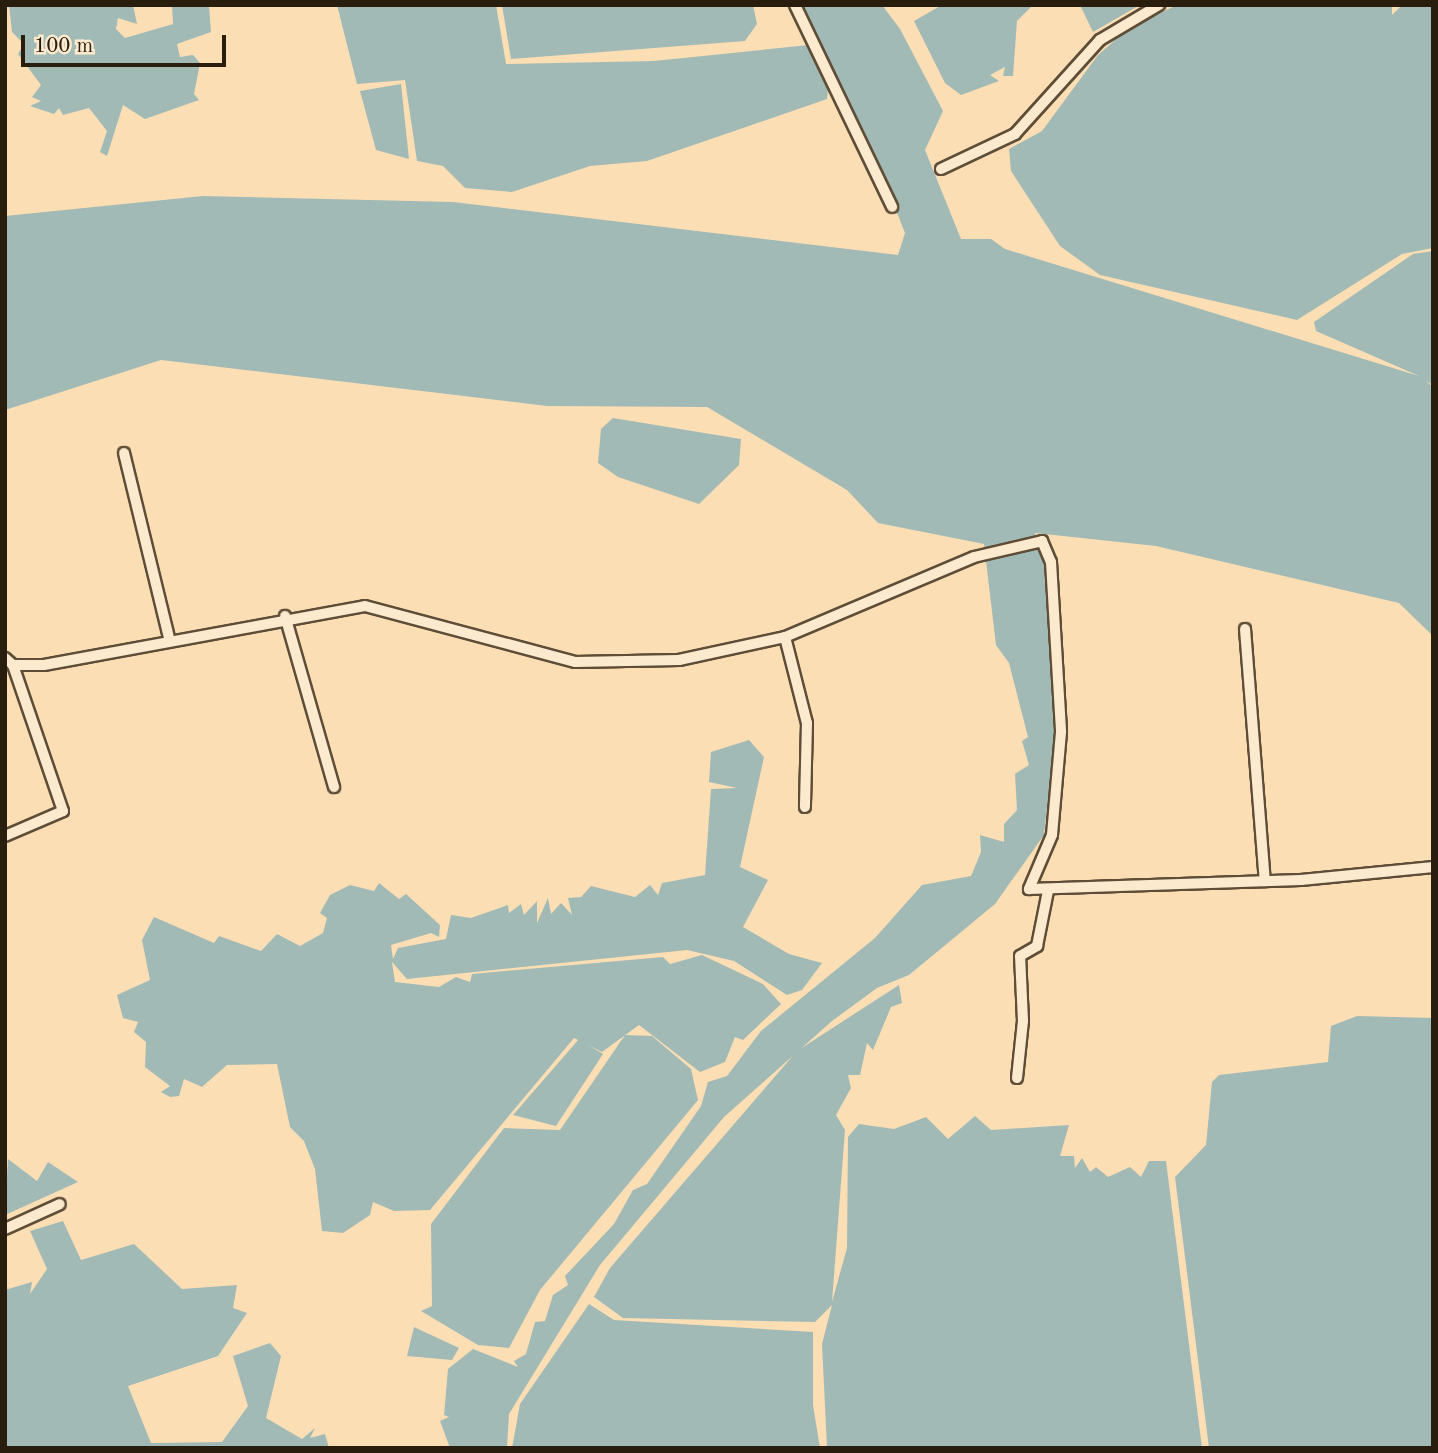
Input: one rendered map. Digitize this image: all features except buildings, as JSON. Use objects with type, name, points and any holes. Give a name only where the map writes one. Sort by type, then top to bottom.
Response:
[{"type":"street","points":[[795,5],[892,207]]},
{"type":"street","points":[[941,169],[1014,134],[1100,40],[1158,5]]},
{"type":"street","points":[[124,453],[169,638]]},
{"type":"street","points":[[5,836],[63,811],[9,661],[44,665],[285,616],[365,606],[575,662],[679,660],[785,637],[974,557],[1042,541],[1052,562],[1061,732],[1052,835],[1028,882],[1029,889],[1048,891],[1265,881],[1433,867]]},
{"type":"street","points":[[285,616],[334,787]]},
{"type":"street","points":[[1245,629],[1265,881]]},
{"type":"street","points":[[785,637],[807,723],[805,807]]},
{"type":"street","points":[[1017,1079],[1020,956],[1037,946],[1048,891]]},
{"type":"street","points":[[5,1229],[60,1204]]},
{"type":"water","points":[[9,5],[133,5],[137,24],[118,18],[116,29],[125,38],[173,24],[172,5],[209,6],[211,32],[177,44],[180,57],[193,55],[200,63],[194,94],[199,100],[145,119],[123,105],[107,156],[100,152],[107,131],[89,108],[63,115],[59,108],[54,114],[30,106],[41,101],[32,97],[41,85],[18,54],[24,44],[12,32]]},
{"type":"water","points":[[337,5],[496,5],[506,64],[654,61],[809,45],[829,80],[827,99],[647,161],[590,166],[512,192],[465,188],[443,166],[417,161],[405,80],[357,84]]},
{"type":"water","points":[[502,5],[753,5],[757,24],[745,41],[511,59]]},
{"type":"water","points":[[790,5],[882,5],[900,29],[943,111],[925,150],[961,239],[991,239],[1005,249],[1419,376],[1316,331],[1314,322],[1413,254],[1433,251],[1433,385],[1426,381],[1433,387],[1433,636],[1399,603],[1156,546],[1035,533],[1045,562],[1059,699],[1044,835],[995,904],[909,975],[877,988],[832,1021],[724,1117],[600,1265],[509,1414],[507,1448],[450,1448],[440,1421],[449,1417],[444,1415],[448,1369],[473,1349],[518,1367],[514,1361],[526,1354],[535,1322],[545,1321],[553,1295],[568,1285],[565,1276],[614,1224],[633,1190],[647,1184],[701,1106],[708,1082],[727,1076],[761,1031],[875,938],[922,885],[971,876],[981,852],[980,835],[1004,842],[1004,824],[1017,810],[1015,774],[1029,765],[1022,741],[1028,737],[1009,663],[996,645],[984,544],[878,523],[847,490],[707,407],[547,406],[161,360],[5,410],[5,216],[203,196],[453,202],[898,255],[905,233],[872,149]]},
{"type":"water","points":[[942,5],[1033,5],[1017,21],[1013,76],[1003,76],[1005,67],[990,75],[999,81],[961,95],[945,83],[914,21]]},
{"type":"water","points":[[1080,5],[1140,5],[1093,32]]},
{"type":"water","points":[[1177,5],[1392,5],[1392,15],[1402,5],[1433,5],[1433,248],[1402,254],[1297,320],[1100,275],[1060,246],[1011,171],[1009,149],[1042,131],[1098,55],[1130,27]]},
{"type":"water","points":[[401,84],[409,159],[376,150],[360,91]]},
{"type":"water","points":[[613,418],[741,439],[739,465],[699,504],[618,477],[598,463],[601,429]]},
{"type":"water","points":[[749,740],[764,757],[740,867],[768,880],[743,927],[789,954],[822,963],[802,990],[787,995],[734,961],[687,950],[407,979],[392,962],[395,982],[439,987],[456,977],[470,982],[472,974],[663,957],[670,964],[702,955],[763,984],[781,1004],[743,1040],[735,1037],[725,1062],[700,1072],[639,1025],[602,1052],[574,1038],[430,1210],[394,1211],[373,1202],[370,1215],[343,1233],[322,1231],[315,1169],[304,1141],[290,1127],[277,1064],[227,1065],[202,1087],[184,1079],[179,1096],[170,1097],[161,1092],[170,1086],[145,1067],[146,1042],[134,1032],[138,1022],[123,1018],[117,995],[150,980],[142,940],[154,917],[214,943],[219,936],[261,951],[277,934],[300,946],[323,933],[327,918],[320,913],[330,895],[350,885],[374,891],[379,883],[399,899],[406,894],[440,925],[439,937],[431,933],[391,945],[393,959],[398,948],[446,939],[451,915],[471,918],[508,905],[509,913],[521,904],[524,915],[537,901],[537,923],[548,898],[551,914],[561,903],[572,915],[568,898],[581,897],[591,886],[635,897],[650,885],[658,895],[662,883],[705,875],[711,789],[737,788],[709,782],[711,752]]},
{"type":"water","points":[[899,985],[902,1003],[891,1007],[873,1050],[867,1043],[860,1075],[848,1075],[851,1088],[836,1115],[845,1130],[832,1302],[847,1248],[848,1137],[859,1124],[894,1129],[926,1117],[948,1139],[975,1116],[991,1130],[1069,1125],[1060,1156],[1074,1156],[1075,1168],[1082,1158],[1090,1172],[1096,1167],[1108,1177],[1130,1167],[1141,1177],[1149,1161],[1166,1161],[1202,1448],[827,1448],[822,1344],[832,1305],[815,1322],[623,1318],[594,1297],[610,1268],[797,1051]]},
{"type":"water","points":[[1357,1016],[1433,1018],[1433,1448],[1209,1448],[1175,1177],[1206,1145],[1212,1082],[1219,1075],[1328,1062],[1331,1026]]},
{"type":"water","points":[[625,1035],[652,1036],[691,1069],[698,1100],[540,1290],[509,1348],[478,1345],[421,1311],[432,1306],[431,1224],[504,1128],[560,1130]]},
{"type":"water","points":[[579,1039],[603,1054],[556,1126],[513,1115]]},
{"type":"water","points":[[8,1159],[37,1181],[48,1162],[78,1182],[5,1215]]},
{"type":"water","points":[[63,1221],[81,1260],[134,1244],[182,1289],[237,1285],[233,1308],[247,1313],[218,1356],[128,1386],[151,1443],[222,1442],[248,1406],[233,1356],[270,1343],[281,1356],[266,1418],[302,1439],[315,1428],[310,1438],[325,1434],[329,1448],[5,1448],[5,1290],[32,1282],[30,1294],[47,1269],[30,1231]]},
{"type":"water","points":[[589,1304],[614,1320],[813,1332],[813,1405],[820,1448],[512,1448],[520,1404]]},
{"type":"water","points":[[414,1327],[459,1348],[452,1360],[407,1356]]}]
